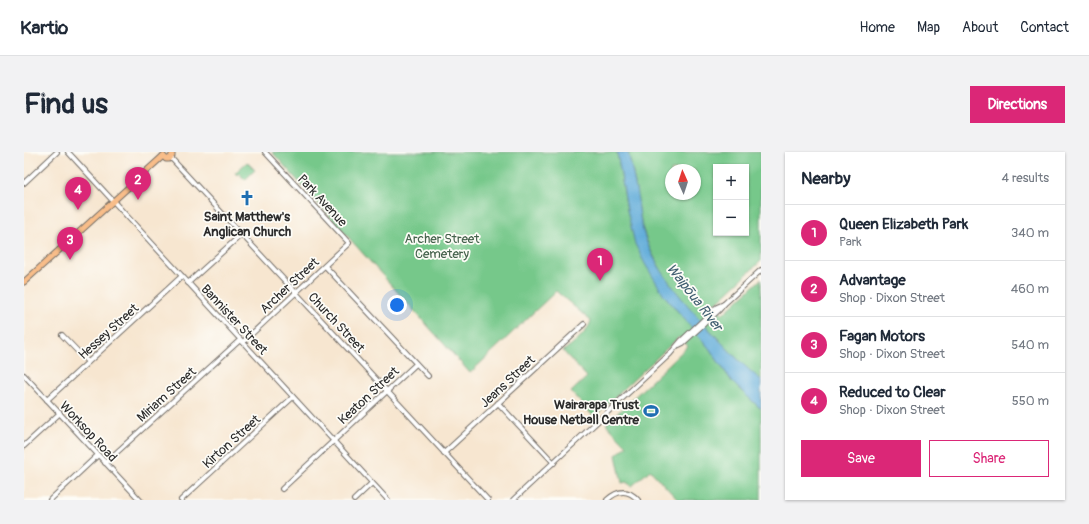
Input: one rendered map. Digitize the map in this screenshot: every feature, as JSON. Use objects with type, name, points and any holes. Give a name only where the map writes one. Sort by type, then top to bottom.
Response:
[{"type":"main road","points":[[24,282],[114,202],[162,154],[167,159],[172,155]]},
{"type":"street","points":[[24,183],[57,152]]},
{"type":"street","name":"Bannister Street","points":[[68,152],[388,500]]},
{"type":"street","name":"Park Avenue","points":[[266,152],[349,243]]},
{"type":"street","name":"Church Street","points":[[172,155],[242,234],[488,500]]},
{"type":"street","points":[[188,283],[242,234]]},
{"type":"street","name":"Archer Street","points":[[241,341],[349,243]]},
{"type":"street","points":[[325,266],[428,376]]},
{"type":"street","points":[[513,500],[761,270]]},
{"type":"street","name":"Hessey Street","points":[[47,400],[182,276]]},
{"type":"street","name":"Jeans Street","points":[[444,453],[584,324]]},
{"type":"street","points":[[62,336],[88,362]]},
{"type":"street","name":"Miriam Street","points":[[106,463],[241,341]]},
{"type":"street","name":"Keaton Street","points":[[282,489],[416,364]]},
{"type":"street","name":"Worksop Road","points":[[24,375],[140,500]]},
{"type":"street","name":"Kirton Street","points":[[181,500],[293,397]]},
{"type":"street","points":[[498,403],[554,463]]},
{"type":"street","points":[[24,446],[60,413]]},
{"type":"street","points":[[50,500],[98,455]]},
{"type":"street","points":[[354,500],[372,483]]},
{"type":"street","points":[[607,500],[619,492],[626,492],[638,500]]},
{"type":"green space","name":"Archer Street Cemetery","points":[[272,152],[617,152],[627,210],[664,295],[709,348],[733,383],[761,409],[761,500],[678,500],[650,470],[632,486],[626,482],[622,483],[616,455],[627,446],[606,424],[688,346],[679,337],[594,417],[571,392],[587,377],[563,351],[583,334],[591,321],[556,291],[470,373]]},
{"type":"green space","points":[[628,152],[761,152],[761,261],[713,304],[723,314],[761,279],[761,380],[744,366],[682,300],[662,272],[650,249],[642,227]]},
{"type":"green space","points":[[247,162],[255,170],[245,180],[239,173],[237,175],[235,173]]},
{"type":"water","points":[[617,152],[628,152],[642,227],[660,268],[686,304],[739,360],[761,380],[761,409],[733,383],[709,348],[664,295],[645,264],[635,244],[627,210]]},
{"type":"place","name":"Saint Matthew's Anglican Church","points":[[247,198]]},
{"type":"place","name":"Advantage","points":[[138,200]]},
{"type":"place","name":"Reduced to Clear","points":[[78,210]]},
{"type":"place","name":"Fagan Motors","points":[[70,260]]},
{"type":"place","name":"Queen Elizabeth Park","points":[[600,281]]},
{"type":"place","name":"Wairarapa Trust House Netball Centre","points":[[651,411]]},
{"type":"water label","name":"Waipōua River","points":[[695,297]]}]
